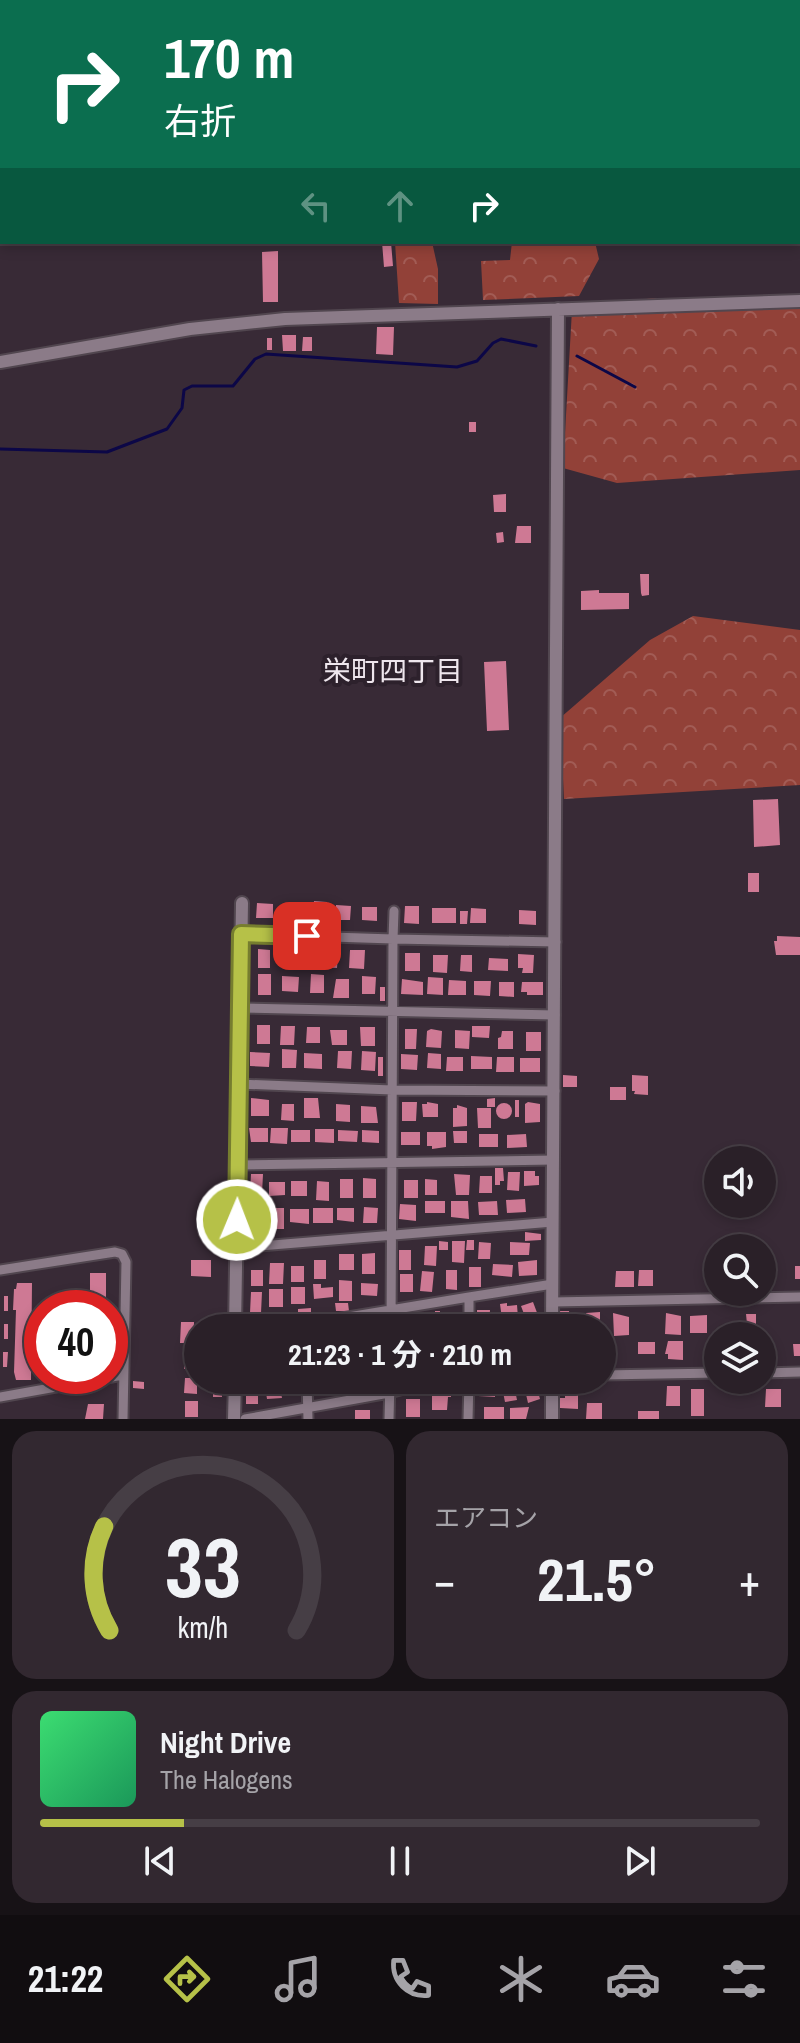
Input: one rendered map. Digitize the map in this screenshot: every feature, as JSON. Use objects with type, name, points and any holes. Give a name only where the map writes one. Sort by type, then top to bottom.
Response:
[{"type":"street","points":[[0,362],[244,323],[800,301]]},
{"type":"street","points":[[553,1314],[558,309]]},
{"type":"street","points":[[235,1314],[242,903]]},
{"type":"street","points":[[391,1314],[394,911]]},
{"type":"street","points":[[241,934],[556,942]]},
{"type":"street","points":[[240,1008],[555,1015]]},
{"type":"street","points":[[239,1084],[392,1090],[555,1091]]},
{"type":"street","points":[[238,1165],[554,1160]]},
{"type":"street","points":[[237,1248],[553,1222]]},
{"type":"street","points":[[0,1270],[115,1252],[122,1254],[126,1262],[125,1290]]},
{"type":"street","points":[[366,1314],[553,1284]]},
{"type":"street","points":[[469,1297],[469,1314]]},
{"type":"street","points":[[553,1302],[800,1297]]},
{"type":"street","points":[[776,1373],[800,1372]]},
{"type":"street","points":[[616,1375],[704,1373]]},
{"type":"street","points":[[0,1397],[24,1393]]},
{"type":"street","points":[[123,1394],[123,1419]]},
{"type":"street","points":[[234,1419],[235,1394]]},
{"type":"street","points":[[307,1394],[308,1414]]},
{"type":"street","points":[[245,1419],[308,1414],[385,1394]]},
{"type":"street","points":[[389,1394],[389,1419]]},
{"type":"street","points":[[468,1419],[469,1394]]},
{"type":"street","points":[[552,1394],[552,1419]]},
{"type":"green space","points":[[395,244],[432,244],[438,269],[438,304],[399,303]]},
{"type":"green space","points":[[512,244],[595,244],[599,259],[579,296],[483,300],[481,261],[510,260]]},
{"type":"green space","points":[[653,298],[800,301],[800,470],[617,483],[563,468],[572,310]]},
{"type":"green space","points":[[693,616],[800,630],[800,785],[564,799],[560,718],[650,640]]},
{"type":"building","points":[[382,244],[391,244],[393,266],[384,267]]},
{"type":"building","points":[[278,251],[278,302],[263,302],[262,252]]},
{"type":"building","points":[[377,327],[394,327],[393,355],[376,354]]},
{"type":"building","points":[[282,335],[296,335],[296,351],[283,351]]},
{"type":"building","points":[[303,337],[312,337],[312,351],[302,351]]},
{"type":"building","points":[[267,338],[272,338],[272,350],[267,350]]},
{"type":"building","points":[[469,422],[476,422],[476,432],[469,432]]},
{"type":"building","points":[[506,494],[506,512],[494,512],[493,495]]},
{"type":"building","points":[[517,526],[531,526],[531,543],[515,543]]},
{"type":"building","points":[[503,532],[504,542],[497,543],[496,533]]},
{"type":"building","points":[[640,574],[649,574],[649,595],[642,596]]},
{"type":"building","points":[[599,590],[599,593],[629,593],[629,609],[581,610],[581,591]]},
{"type":"building","points":[[506,661],[509,730],[487,731],[484,662]]},
{"type":"building","points":[[778,799],[780,845],[754,847],[753,800]]},
{"type":"building","points":[[748,873],[759,873],[759,892],[748,892]]},
{"type":"building","points":[[314,901],[327,902],[326,922],[316,924],[313,921]]},
{"type":"building","points":[[257,903],[273,904],[273,918],[256,918]]},
{"type":"building","points":[[284,905],[299,905],[298,918],[284,918]]},
{"type":"building","points":[[336,905],[351,906],[350,920],[335,920]]},
{"type":"building","points":[[405,906],[419,906],[419,924],[404,923]]},
{"type":"building","points":[[362,907],[377,907],[377,921],[362,920]]},
{"type":"building","points":[[432,908],[456,908],[456,923],[432,923]]},
{"type":"building","points":[[471,908],[486,909],[486,923],[470,923]]},
{"type":"building","points":[[519,910],[536,911],[536,925],[519,924]]},
{"type":"building","points":[[460,911],[468,911],[467,924],[460,924]]},
{"type":"building","points":[[777,936],[800,937],[800,955],[776,955],[774,941],[777,941]]},
{"type":"building","points":[[310,944],[316,944],[315,956],[310,956]]},
{"type":"building","points":[[258,949],[270,950],[270,968],[258,968]]},
{"type":"building","points":[[350,950],[365,950],[364,969],[349,968]]},
{"type":"building","points":[[282,952],[303,956],[302,966],[281,965]]},
{"type":"building","points":[[405,953],[420,953],[420,971],[405,971]]},
{"type":"building","points":[[322,954],[338,955],[337,968],[321,967]]},
{"type":"building","points":[[518,954],[534,955],[533,973],[522,973],[523,968],[518,968]]},
{"type":"building","points":[[433,955],[448,955],[447,973],[433,972]]},
{"type":"building","points":[[461,955],[472,955],[472,972],[460,971]]},
{"type":"building","points":[[489,958],[508,959],[508,971],[488,970]]},
{"type":"building","points":[[258,974],[271,974],[271,995],[258,995]]},
{"type":"building","points":[[311,974],[324,975],[324,993],[310,993]]},
{"type":"building","points":[[282,976],[299,977],[298,992],[282,991]]},
{"type":"building","points":[[362,976],[376,977],[375,994],[362,994]]},
{"type":"building","points":[[428,977],[443,978],[443,995],[427,994]]},
{"type":"building","points":[[336,979],[349,979],[349,998],[333,998]]},
{"type":"building","points":[[402,979],[423,982],[423,995],[401,994]]},
{"type":"building","points":[[449,980],[466,981],[466,995],[448,995]]},
{"type":"building","points":[[474,981],[491,981],[490,996],[474,995]]},
{"type":"building","points":[[499,982],[514,982],[514,997],[499,996]]},
{"type":"building","points":[[522,982],[543,982],[543,995],[521,992]]},
{"type":"building","points":[[380,987],[385,987],[385,1001],[380,1001]]},
{"type":"building","points":[[257,1025],[270,1025],[270,1044],[257,1044]]},
{"type":"building","points":[[281,1026],[295,1026],[294,1045],[280,1045]]},
{"type":"building","points":[[472,1026],[490,1026],[489,1038],[472,1037]]},
{"type":"building","points":[[307,1027],[320,1027],[320,1043],[306,1043]]},
{"type":"building","points":[[360,1027],[375,1027],[375,1046],[361,1046]]},
{"type":"building","points":[[405,1029],[417,1029],[416,1049],[405,1049]]},
{"type":"building","points":[[330,1030],[347,1030],[347,1045],[332,1045]]},
{"type":"building","points":[[455,1030],[470,1031],[469,1049],[455,1048]]},
{"type":"building","points":[[427,1031],[442,1031],[441,1048],[426,1047]]},
{"type":"building","points":[[502,1031],[513,1031],[513,1049],[498,1049]]},
{"type":"building","points":[[526,1032],[541,1032],[541,1051],[526,1051]]},
{"type":"building","points":[[282,1049],[297,1050],[296,1068],[282,1068]]},
{"type":"building","points":[[338,1051],[352,1051],[351,1069],[337,1068]]},
{"type":"building","points":[[362,1051],[376,1052],[375,1071],[361,1070]]},
{"type":"building","points":[[250,1052],[270,1053],[269,1067],[250,1066]]},
{"type":"building","points":[[304,1053],[322,1054],[322,1069],[304,1068]]},
{"type":"building","points":[[428,1053],[441,1054],[441,1069],[427,1068]]},
{"type":"building","points":[[401,1054],[418,1055],[417,1070],[401,1069]]},
{"type":"building","points":[[471,1056],[492,1057],[492,1069],[471,1069]]},
{"type":"building","points":[[378,1057],[383,1057],[383,1076],[378,1076]]},
{"type":"building","points":[[447,1057],[463,1057],[463,1071],[446,1071]]},
{"type":"building","points":[[497,1057],[514,1057],[514,1072],[496,1072]]},
{"type":"building","points":[[520,1058],[540,1058],[540,1072],[520,1072]]},
{"type":"building","points":[[563,1075],[577,1076],[577,1087],[563,1087]]},
{"type":"building","points":[[632,1075],[648,1076],[648,1095],[634,1094]]},
{"type":"building","points":[[610,1087],[626,1087],[626,1100],[610,1100]]},
{"type":"building","points":[[251,1098],[269,1100],[269,1116],[251,1116]]},
{"type":"building","points":[[304,1098],[318,1098],[320,1118],[304,1118]]},
{"type":"building","points":[[495,1098],[495,1107],[487,1107],[487,1099]]},
{"type":"building","points":[[515,1100],[519,1100],[519,1117],[515,1117]]},
{"type":"building","points":[[402,1102],[417,1102],[416,1121],[402,1121]]},
{"type":"building","points":[[501,1103],[507,1103],[512,1111],[510,1117],[501,1119],[496,1114],[496,1108]]},
{"type":"building","points":[[282,1104],[294,1104],[294,1121],[281,1120]]},
{"type":"building","points":[[336,1104],[350,1105],[350,1122],[336,1121]]},
{"type":"building","points":[[422,1104],[438,1104],[438,1117],[423,1117]]},
{"type":"building","points":[[525,1104],[540,1104],[540,1122],[525,1123]]},
{"type":"building","points":[[457,1105],[467,1108],[467,1126],[453,1127],[453,1108]]},
{"type":"building","points":[[361,1106],[376,1107],[378,1123],[361,1123]]},
{"type":"building","points":[[477,1108],[491,1108],[491,1128],[478,1128]]},
{"type":"building","points":[[249,1128],[268,1128],[268,1142],[251,1142]]},
{"type":"building","points":[[271,1128],[288,1128],[287,1144],[270,1143]]},
{"type":"building","points":[[315,1129],[334,1129],[334,1143],[315,1142]]},
{"type":"building","points":[[291,1130],[310,1130],[310,1142],[291,1142]]},
{"type":"building","points":[[338,1130],[358,1131],[357,1142],[338,1141]]},
{"type":"building","points":[[362,1130],[379,1131],[379,1143],[362,1142]]},
{"type":"building","points":[[453,1131],[467,1131],[467,1143],[454,1143]]},
{"type":"building","points":[[401,1132],[420,1132],[420,1145],[401,1145]]},
{"type":"building","points":[[427,1132],[446,1132],[446,1147],[432,1149],[432,1146],[427,1146]]},
{"type":"building","points":[[479,1134],[498,1134],[498,1147],[479,1147]]},
{"type":"building","points":[[526,1134],[527,1147],[507,1148],[507,1135]]},
{"type":"building","points":[[495,1168],[503,1168],[504,1181],[500,1181],[500,1185],[495,1185]]},
{"type":"building","points":[[524,1171],[535,1171],[535,1176],[539,1176],[539,1185],[524,1186]]},
{"type":"building","points":[[508,1172],[520,1172],[519,1191],[507,1190]]},
{"type":"building","points":[[251,1174],[263,1174],[262,1194],[250,1193]]},
{"type":"building","points":[[454,1174],[470,1175],[469,1195],[456,1195]]},
{"type":"building","points":[[480,1176],[492,1176],[492,1193],[479,1193]]},
{"type":"building","points":[[363,1178],[376,1179],[376,1198],[363,1198]]},
{"type":"building","points":[[340,1179],[353,1179],[353,1198],[340,1198]]},
{"type":"building","points":[[425,1179],[437,1180],[437,1195],[425,1195]]},
{"type":"building","points":[[404,1180],[418,1180],[418,1198],[404,1198]]},
{"type":"building","points":[[291,1181],[307,1181],[307,1196],[291,1196]]},
{"type":"building","points":[[317,1181],[329,1182],[329,1201],[316,1200]]},
{"type":"building","points":[[269,1182],[285,1182],[285,1195],[269,1196]]},
{"type":"building","points":[[248,1199],[266,1199],[266,1204],[248,1204]]},
{"type":"building","points":[[525,1199],[526,1212],[507,1213],[506,1200]]},
{"type":"building","points":[[425,1201],[445,1201],[445,1213],[425,1213]]},
{"type":"building","points":[[451,1201],[468,1201],[469,1219],[451,1217]]},
{"type":"building","points":[[497,1201],[498,1215],[479,1215],[478,1202]]},
{"type":"building","points":[[400,1204],[416,1205],[416,1221],[399,1219]]},
{"type":"building","points":[[364,1207],[378,1208],[377,1223],[363,1223]]},
{"type":"building","points":[[251,1208],[265,1209],[264,1228],[250,1227]]},
{"type":"building","points":[[270,1208],[284,1208],[284,1229],[270,1229]]},
{"type":"building","points":[[313,1208],[333,1208],[333,1223],[313,1223]]},
{"type":"building","points":[[337,1208],[354,1208],[354,1222],[337,1220]]},
{"type":"building","points":[[290,1209],[309,1209],[309,1224],[290,1222]]},
{"type":"building","points":[[525,1232],[541,1234],[541,1240],[525,1241]]},
{"type":"building","points":[[467,1240],[474,1240],[474,1250],[466,1250]]},
{"type":"building","points":[[439,1241],[448,1242],[448,1250],[439,1250]]},
{"type":"building","points":[[452,1241],[465,1241],[464,1263],[452,1262]]},
{"type":"building","points":[[479,1242],[491,1243],[490,1259],[478,1259]]},
{"type":"building","points":[[510,1242],[530,1243],[529,1255],[510,1255]]},
{"type":"building","points":[[425,1246],[437,1246],[436,1266],[424,1265]]},
{"type":"building","points":[[399,1250],[411,1250],[411,1270],[399,1270]]},
{"type":"building","points":[[375,1253],[375,1274],[362,1274],[362,1254]]},
{"type":"building","points":[[339,1254],[354,1254],[354,1270],[339,1270]]},
{"type":"building","points":[[191,1260],[211,1260],[211,1277],[191,1276]]},
{"type":"building","points":[[314,1260],[326,1260],[326,1279],[314,1279]]},
{"type":"building","points":[[537,1260],[537,1275],[519,1276],[518,1262]]},
{"type":"building","points":[[270,1263],[284,1263],[283,1284],[269,1284]]},
{"type":"building","points":[[493,1264],[513,1265],[512,1277],[492,1275]]},
{"type":"building","points":[[291,1266],[304,1266],[304,1282],[291,1282]]},
{"type":"building","points":[[795,1266],[800,1266],[800,1279],[795,1279]]},
{"type":"building","points":[[469,1267],[481,1267],[481,1287],[469,1287]]},
{"type":"building","points":[[251,1270],[263,1270],[263,1286],[251,1286]]},
{"type":"building","points":[[446,1270],[457,1270],[457,1290],[446,1289]]},
{"type":"building","points":[[639,1270],[653,1270],[653,1286],[638,1286]]},
{"type":"building","points":[[422,1271],[434,1272],[432,1292],[420,1291]]},
{"type":"building","points":[[616,1271],[634,1271],[634,1287],[615,1287]]},
{"type":"building","points":[[90,1273],[106,1273],[106,1290],[90,1290]]},
{"type":"building","points":[[400,1274],[413,1274],[413,1292],[400,1292]]},
{"type":"building","points":[[339,1280],[352,1281],[352,1301],[339,1301]]},
{"type":"building","points":[[17,1283],[32,1283],[32,1290],[24,1290],[24,1380],[16,1380],[14,1372],[16,1310],[13,1310]]},
{"type":"building","points":[[361,1283],[378,1284],[377,1296],[361,1295]]},
{"type":"building","points":[[313,1284],[321,1284],[321,1288],[333,1287],[333,1297],[314,1299]]},
{"type":"building","points":[[291,1287],[305,1287],[305,1304],[291,1304]]},
{"type":"building","points":[[269,1289],[283,1289],[283,1307],[269,1307]]},
{"type":"building","points":[[251,1292],[262,1292],[261,1313],[250,1313]]},
{"type":"building","points":[[4,1296],[8,1296],[8,1311],[4,1311]]},
{"type":"building","points":[[533,1302],[538,1314],[524,1314],[521,1306]]},
{"type":"building","points":[[335,1303],[348,1303],[349,1311],[336,1311]]},
{"type":"building","points":[[500,1304],[517,1305],[518,1314],[501,1314]]},
{"type":"building","points":[[311,1308],[311,1314],[298,1314],[298,1309]]},
{"type":"building","points":[[477,1310],[490,1310],[490,1314],[477,1314]]},
{"type":"building","points":[[613,1313],[629,1317],[629,1335],[616,1336],[616,1314]]},
{"type":"building","points":[[666,1313],[681,1316],[681,1335],[665,1334]]},
{"type":"building","points":[[746,1314],[756,1314],[756,1322],[747,1322]]},
{"type":"building","points":[[707,1315],[704,1333],[690,1333],[690,1316]]},
{"type":"building","points":[[181,1322],[184,1322],[184,1343],[180,1343]]},
{"type":"building","points":[[4,1324],[8,1324],[8,1339],[4,1339]]},
{"type":"building","points":[[668,1341],[683,1341],[683,1360],[668,1359],[668,1354],[665,1354]]},
{"type":"building","points":[[638,1342],[655,1342],[655,1354],[638,1354]]},
{"type":"building","points":[[793,1344],[800,1344],[800,1356],[794,1356]]},
{"type":"building","points":[[3,1352],[8,1352],[7,1367],[3,1367]]},
{"type":"building","points":[[133,1381],[144,1382],[144,1389],[133,1388]]},
{"type":"building","points":[[667,1386],[680,1386],[680,1406],[666,1406]]},
{"type":"building","points":[[691,1389],[704,1389],[704,1416],[691,1416]]},
{"type":"building","points":[[776,1389],[781,1389],[781,1407],[765,1407],[766,1394],[776,1394]]},
{"type":"building","points":[[246,1394],[258,1394],[258,1404],[246,1404]]},
{"type":"building","points":[[266,1394],[281,1394],[282,1398],[267,1399]]},
{"type":"building","points":[[432,1394],[451,1394],[447,1410],[432,1410]]},
{"type":"building","points":[[478,1394],[495,1394],[495,1397]]},
{"type":"building","points":[[503,1394],[516,1394],[517,1400],[505,1402]]},
{"type":"building","points":[[526,1394],[539,1394],[540,1399],[528,1403]]},
{"type":"building","points":[[565,1394],[578,1394],[578,1409],[560,1408],[560,1398],[565,1398]]},
{"type":"building","points":[[406,1399],[420,1399],[420,1417],[406,1417]]},
{"type":"building","points":[[185,1401],[198,1401],[198,1417],[185,1417]]},
{"type":"building","points":[[587,1403],[602,1403],[602,1419],[586,1419]]},
{"type":"building","points":[[88,1404],[104,1404],[103,1419],[85,1419]]},
{"type":"building","points":[[484,1407],[504,1407],[504,1419],[484,1419]]},
{"type":"building","points":[[529,1407],[526,1419],[510,1419],[510,1408]]},
{"type":"building","points":[[355,1410],[370,1410],[370,1419],[355,1419]]},
{"type":"building","points":[[638,1411],[659,1411],[659,1419],[638,1419]]},
{"type":"waterway","points":[[0,449],[107,452],[167,429],[182,408],[184,390],[192,386],[233,386],[255,359],[266,354],[457,367],[477,361],[493,343],[501,339],[536,346]]},
{"type":"waterway","points":[[577,356],[635,387]]},
{"type":"district","name":"栄町四丁目","points":[[393,671]]},
{"type":"route","points":[[237,1220],[241,934],[307,936]]}]
